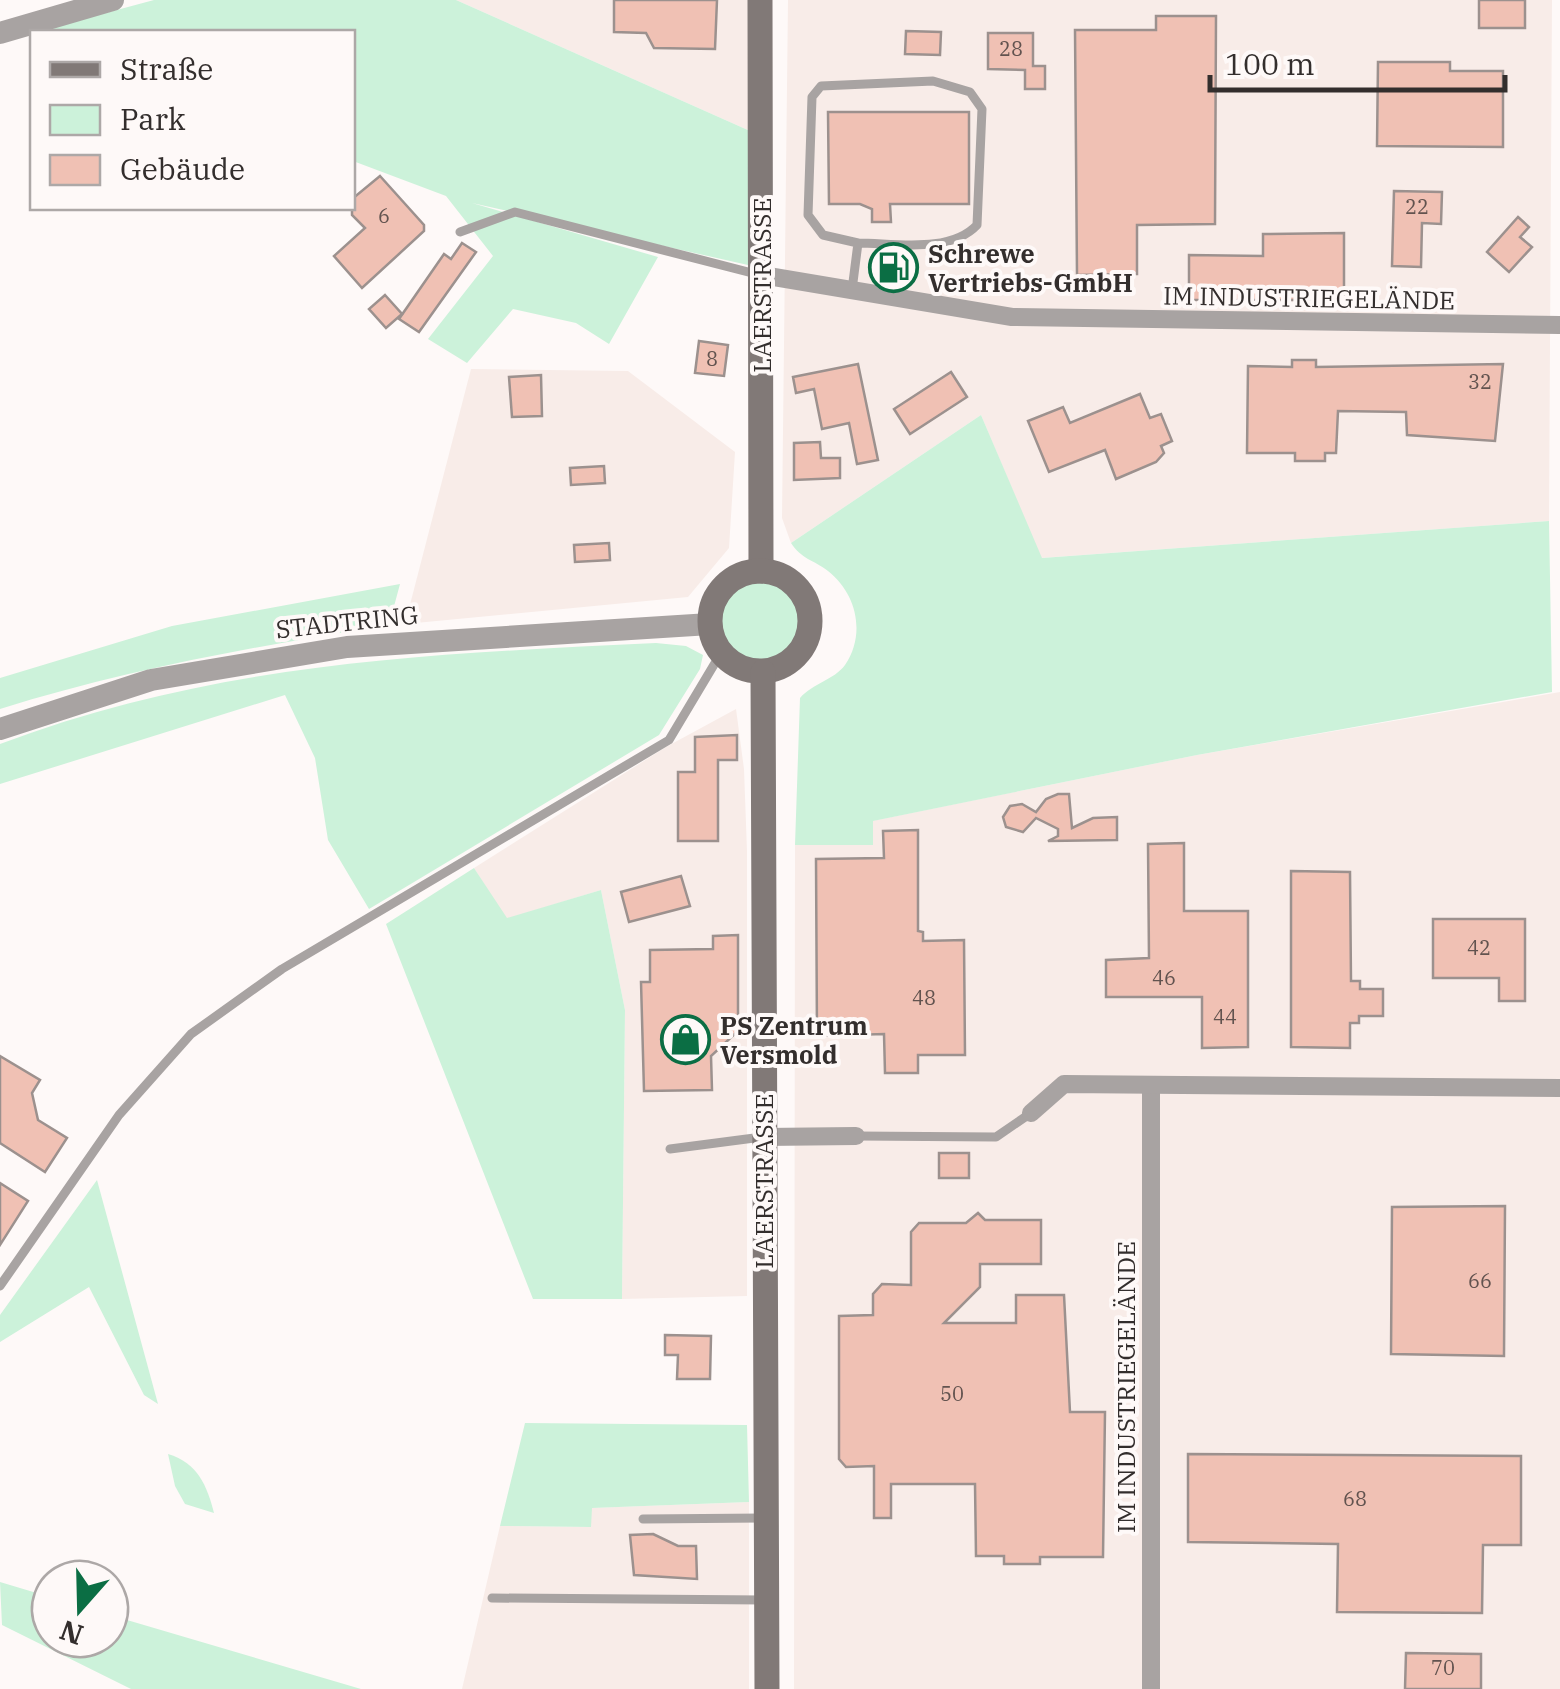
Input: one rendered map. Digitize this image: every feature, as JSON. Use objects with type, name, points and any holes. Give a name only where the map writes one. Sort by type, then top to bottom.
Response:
[{"type":"main road","name":"LAERSTRASSE","points":[[760,0],[761,571]]},
{"type":"main road","points":[[761,571],[775,573],[799,589],[810,615],[805,646],[794,659],[762,672],[738,666],[720,653],[710,624],[715,600],[724,585],[741,574],[761,571]]},
{"type":"main road","name":"LAERSTRASSE","points":[[762,672],[767,1689]]},
{"type":"street","points":[[0,34],[113,0]]},
{"type":"street","name":"IM INDUSTRIEGELÄNDE","points":[[762,275],[1012,317],[1560,326]]},
{"type":"street","name":"STADTRING","points":[[0,729],[150,680],[347,647],[710,624]]},
{"type":"street","points":[[1031,1113],[1064,1084],[1560,1088]]},
{"type":"street","name":"IM INDUSTRIEGELÄNDE","points":[[1150,1085],[1151,1689]]},
{"type":"street","points":[[764,1137],[856,1136]]},
{"type":"lane","points":[[932,81],[970,92],[982,109],[977,225],[960,238],[944,242],[858,243],[823,235],[808,215],[808,104],[815,91],[821,86],[932,81]]},
{"type":"lane","points":[[460,232],[515,212],[762,275]]},
{"type":"lane","points":[[852,290],[858,243]]},
{"type":"lane","points":[[0,1286],[119,1115],[191,1034],[282,968],[670,740],[720,653]]},
{"type":"lane","points":[[856,1136],[996,1137],[1031,1113]]},
{"type":"lane","points":[[670,1148],[764,1137]]},
{"type":"lane","points":[[643,1519],[766,1518]]},
{"type":"lane","points":[[492,1598],[766,1600]]},
{"type":"shaded area","points":[[456,0],[750,0],[750,131]]},
{"type":"shaded area","points":[[788,0],[1552,0],[1549,521],[1041,558],[981,415],[791,543],[782,518]]},
{"type":"shaded area","points":[[471,369],[628,371],[735,452],[729,548],[688,597],[405,624]]},
{"type":"shaded area","points":[[1560,692],[1560,1689],[794,1689],[795,845],[872,845],[872,821],[1197,755]]},
{"type":"shaded area","points":[[736,709],[744,769],[747,851],[747,1296],[622,1299],[625,1010],[601,890],[506,919],[474,868],[666,747]]},
{"type":"shaded area","points":[[749,1502],[749,1689],[462,1689],[500,1526],[590,1527],[591,1508]]},
{"type":"green space","points":[[154,0],[456,0],[750,131],[748,265],[472,203],[658,257],[609,344],[576,323],[513,309],[467,363],[428,339],[493,256],[446,196],[355,162],[355,30],[42,30]]},
{"type":"green space","points":[[981,415],[1042,558],[1549,521],[1552,692],[1197,755],[873,821],[873,845],[795,845],[800,698],[845,665],[856,628],[852,603],[838,580],[791,543]]},
{"type":"green space","points":[[754,580],[770,580],[796,598],[803,621],[800,637],[791,650],[770,662],[754,662],[728,644],[721,629],[721,613],[739,587]]},
{"type":"green space","points":[[400,584],[389,625],[193,660],[0,709],[0,678],[172,626]]},
{"type":"green space","points":[[656,643],[686,646],[703,655],[700,669],[659,735],[369,909],[328,840],[315,758],[285,695],[0,784],[0,744],[162,695],[243,679],[405,658]]},
{"type":"green space","points":[[474,868],[507,918],[601,890],[625,1010],[622,1299],[533,1299],[386,924]]},
{"type":"green space","points":[[97,1180],[158,1404],[144,1395],[89,1287],[0,1342],[0,1315]]},
{"type":"green space","points":[[525,1423],[747,1425],[749,1502],[592,1508],[591,1527],[500,1526]]},
{"type":"green space","points":[[168,1454],[187,1463],[200,1477],[214,1513],[185,1504],[175,1486]]},
{"type":"green space","points":[[0,1582],[30,1591],[30,1639],[2,1625]]},
{"type":"green space","points":[[130,1621],[361,1689],[131,1689],[71,1659],[130,1659]]},
{"type":"building","points":[[614,0],[717,0],[715,49],[654,48],[646,33],[614,32]]},
{"type":"building","points":[[1479,0],[1525,0],[1525,28],[1479,28]]},
{"type":"building","points":[[1156,16],[1216,16],[1215,224],[1137,225],[1137,274],[1077,275],[1075,30],[1156,30]]},
{"type":"building","points":[[906,31],[941,32],[940,55],[905,54]]},
{"type":"building","points":[[988,33],[1033,33],[1033,66],[1045,66],[1045,89],[1025,89],[1025,70],[988,69]]},
{"type":"building","points":[[1378,62],[1450,62],[1450,71],[1503,71],[1503,147],[1377,146]]},
{"type":"building","points":[[828,112],[969,112],[969,204],[890,204],[891,222],[872,222],[872,209],[860,204],[829,204]]},
{"type":"building","points":[[380,176],[424,225],[424,231],[362,288],[334,256],[365,228],[352,215],[355,197]]},
{"type":"building","points":[[1394,191],[1442,192],[1441,224],[1422,223],[1421,267],[1392,266]]},
{"type":"building","points":[[1518,217],[1529,227],[1520,237],[1532,247],[1509,272],[1487,252]]},
{"type":"building","points":[[1344,233],[1344,300],[1189,300],[1189,255],[1263,256],[1263,234]]},
{"type":"building","points":[[462,243],[476,252],[419,332],[399,319],[444,254],[451,259]]},
{"type":"building","points":[[385,295],[402,314],[386,328],[369,309]]},
{"type":"building","points":[[699,341],[728,345],[724,376],[695,373]]},
{"type":"building","points":[[1292,360],[1316,360],[1316,367],[1503,364],[1495,441],[1407,435],[1406,412],[1338,411],[1336,453],[1325,453],[1325,461],[1295,461],[1295,453],[1247,453],[1248,366],[1292,367]]},
{"type":"building","points":[[858,364],[878,460],[857,464],[849,423],[822,429],[814,389],[796,393],[793,377]]},
{"type":"building","points":[[951,372],[967,397],[910,434],[894,409]]},
{"type":"building","points":[[541,375],[542,416],[512,417],[509,377]]},
{"type":"building","points":[[1140,394],[1150,418],[1161,414],[1172,441],[1161,446],[1164,453],[1156,462],[1116,479],[1105,450],[1049,472],[1028,421],[1063,407],[1070,423]]},
{"type":"building","points":[[820,442],[821,458],[840,458],[840,478],[794,480],[794,443]]},
{"type":"building","points":[[604,466],[605,483],[571,485],[570,468]]},
{"type":"building","points":[[609,543],[610,560],[575,562],[574,545]]},
{"type":"building","points":[[737,735],[737,760],[718,760],[718,841],[678,841],[678,772],[695,772],[695,737]]},
{"type":"building","points":[[1069,794],[1072,828],[1093,818],[1117,817],[1117,840],[1048,841],[1058,836],[1058,829],[1036,818],[1023,832],[1006,827],[1003,817],[1010,806],[1022,804],[1036,812],[1046,799]]},
{"type":"building","points":[[918,830],[918,931],[923,932],[923,941],[964,940],[965,1055],[918,1055],[918,1073],[885,1073],[884,1034],[817,1036],[816,859],[884,858],[883,831]]},
{"type":"building","points":[[1184,843],[1184,911],[1248,911],[1248,1047],[1202,1048],[1202,997],[1106,997],[1106,960],[1149,958],[1148,844]]},
{"type":"building","points":[[1291,871],[1350,872],[1351,981],[1360,981],[1360,989],[1383,989],[1383,1016],[1359,1016],[1359,1023],[1350,1023],[1350,1048],[1291,1047]]},
{"type":"building","points":[[681,876],[690,906],[629,922],[621,892]]},
{"type":"building","points":[[1433,919],[1525,919],[1525,1001],[1499,1001],[1499,978],[1433,978]]},
{"type":"building","points":[[738,935],[738,1031],[711,1056],[712,1090],[644,1091],[641,982],[650,982],[650,950],[713,949],[713,936]]},
{"type":"building","points":[[0,1056],[40,1080],[32,1093],[38,1120],[67,1138],[45,1172],[0,1143]]},
{"type":"building","points":[[939,1153],[969,1153],[969,1178],[939,1178]]},
{"type":"building","points":[[0,1183],[28,1201],[0,1245]]},
{"type":"building","points":[[1505,1206],[1504,1356],[1391,1354],[1392,1207]]},
{"type":"building","points":[[978,1213],[985,1220],[1041,1220],[1041,1264],[980,1264],[980,1287],[944,1323],[1016,1323],[1016,1295],[1064,1295],[1070,1412],[1105,1412],[1103,1557],[1040,1557],[1040,1564],[1004,1564],[1004,1556],[976,1556],[975,1484],[891,1484],[891,1518],[874,1518],[874,1466],[846,1467],[839,1459],[839,1316],[873,1315],[873,1294],[882,1284],[911,1285],[911,1232],[919,1223],[966,1223]]},
{"type":"building","points":[[665,1335],[711,1336],[710,1379],[677,1379],[678,1355],[665,1355]]},
{"type":"building","points":[[1188,1454],[1521,1456],[1521,1545],[1483,1545],[1482,1613],[1337,1612],[1338,1544],[1188,1542]]},
{"type":"building","points":[[653,1534],[678,1546],[696,1546],[697,1579],[634,1575],[630,1535]]},
{"type":"building","points":[[1406,1653],[1481,1654],[1481,1689],[1405,1689]]},
{"type":"place","name":"Schrewe Vertriebs-GmbH","points":[[893,268]]},
{"type":"place","name":"PS Zentrum Versmold","points":[[685,1040]]}]
